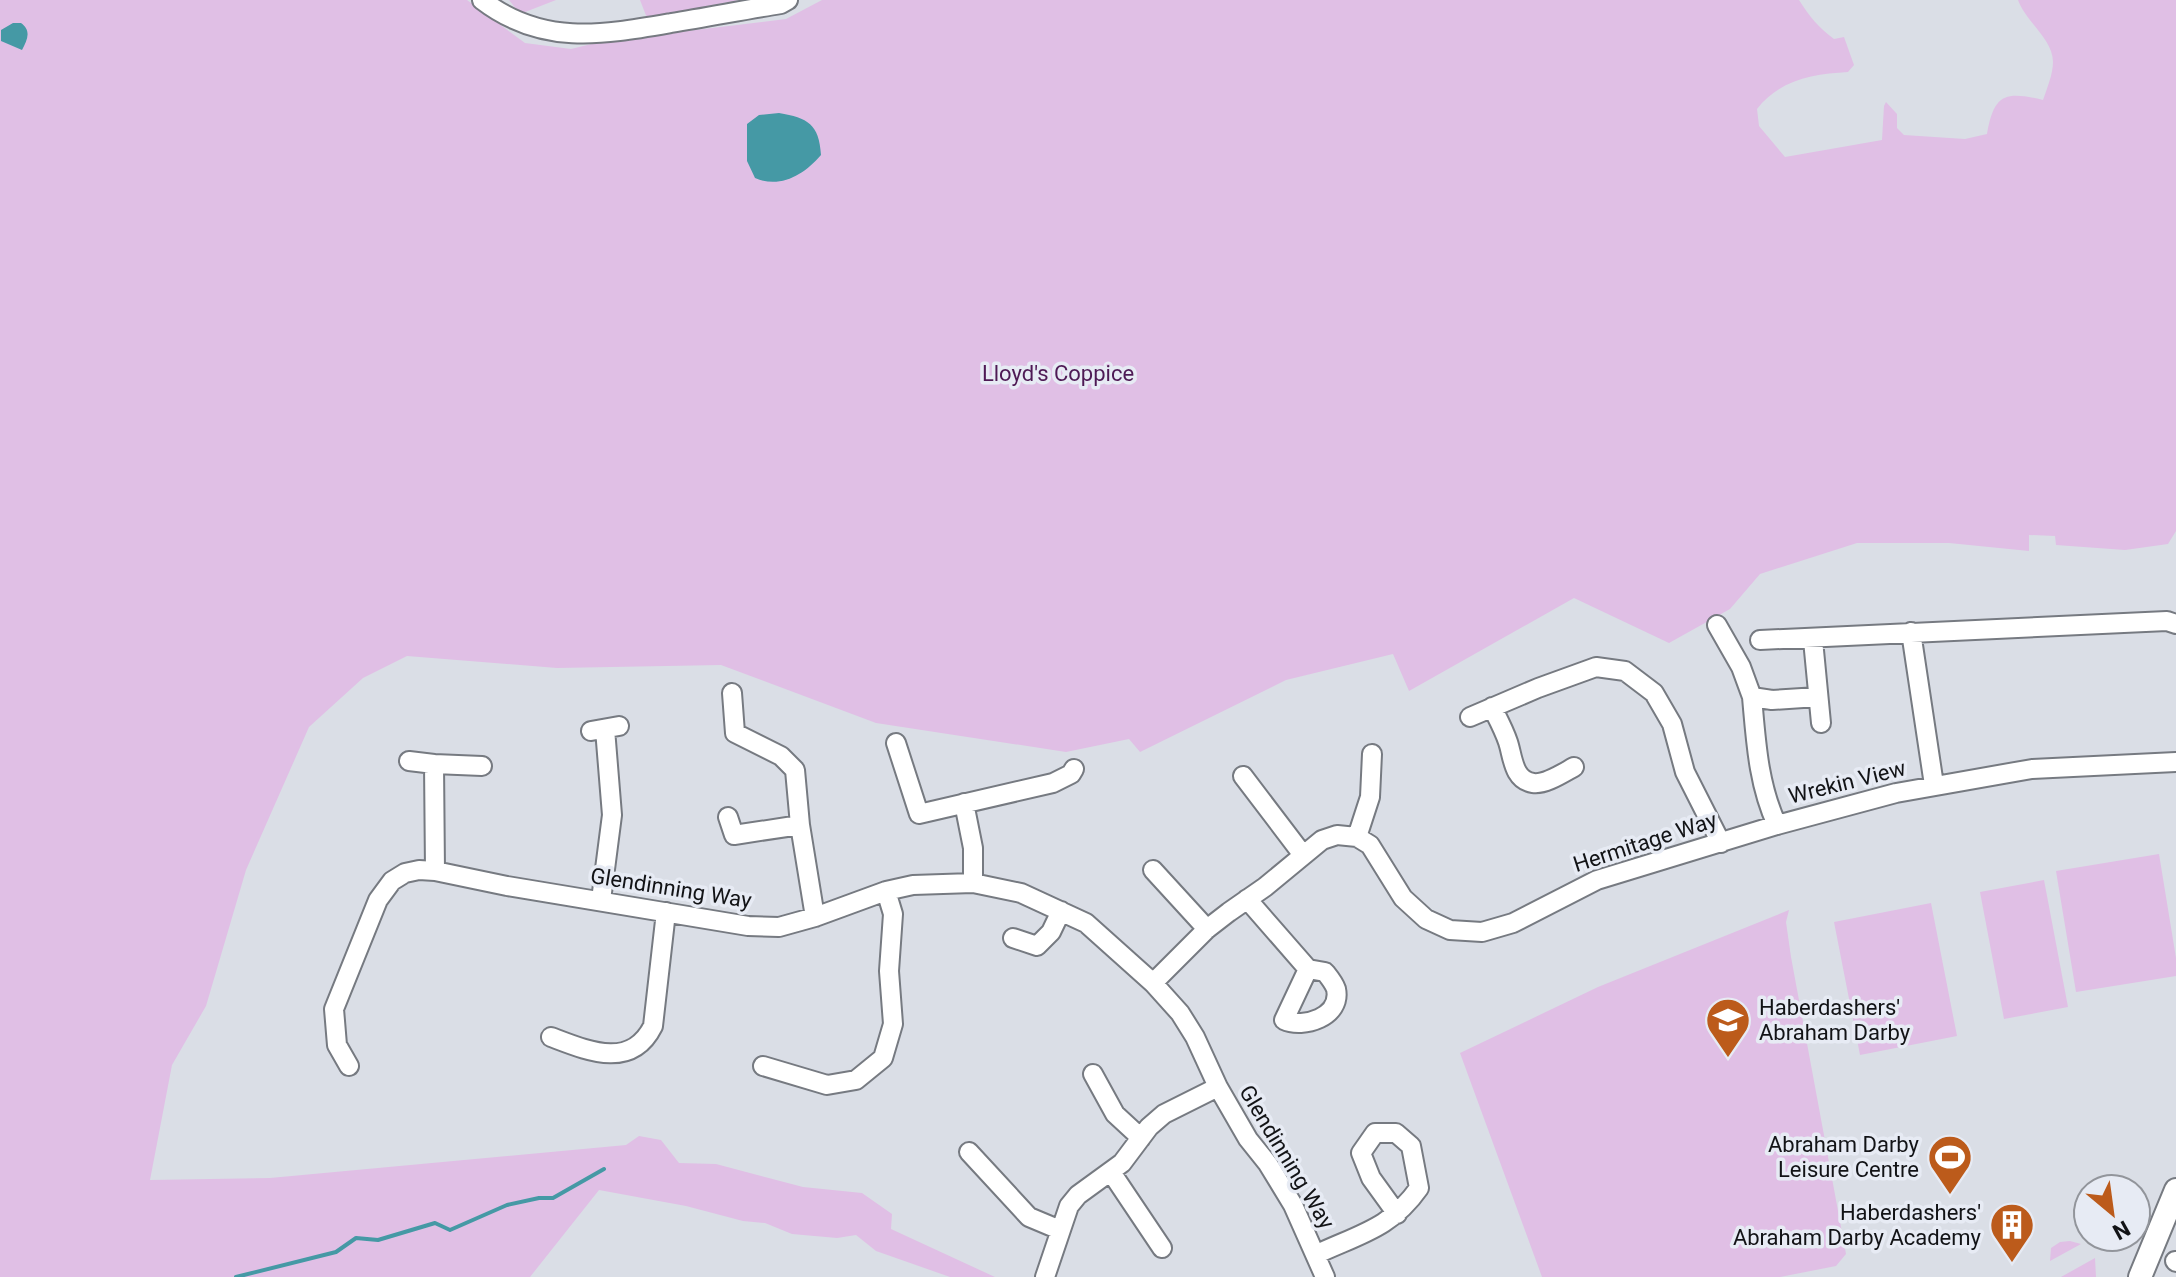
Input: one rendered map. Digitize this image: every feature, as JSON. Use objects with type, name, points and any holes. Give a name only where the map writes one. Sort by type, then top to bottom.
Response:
[{"type":"main road","points":[[2140,1277],[2176,1190]]},
{"type":"street","points":[[482,0],[505,16],[528,26],[586,35],[766,7],[788,0]]},
{"type":"street","points":[[1760,640],[1813,640],[1911,632],[2167,621],[2176,624]]},
{"type":"street","name":"Wrekin View","points":[[1717,625],[1741,667],[1752,697],[1759,766],[1767,804],[1777,825],[1934,785],[2032,769],[2176,762]]},
{"type":"street","name":"Wrekin View","points":[[1911,632],[1934,785]]},
{"type":"street","points":[[1813,640],[1821,723]]},
{"type":"street","points":[[1470,717],[1596,667],[1625,671],[1654,693],[1672,724],[1685,772],[1721,843]]},
{"type":"street","points":[[732,693],[735,733],[781,756],[795,770],[800,825],[815,917]]},
{"type":"street","points":[[1752,697],[1772,700],[1818,697]]},
{"type":"street","points":[[1492,707],[1520,777],[1533,784],[1574,767]]},
{"type":"street","points":[[601,900],[612,815],[605,729]]},
{"type":"street","points":[[896,743],[919,814],[1053,783],[1071,774],[1074,769]]},
{"type":"street","points":[[1153,983],[1207,929],[1329,836],[1346,834],[1357,837],[1370,797],[1372,754]]},
{"type":"street","points":[[409,761],[482,766]]},
{"type":"street","points":[[434,764],[435,871]]},
{"type":"street","points":[[1243,776],[1303,855]]},
{"type":"street","points":[[964,803],[973,848],[973,883]]},
{"type":"street","points":[[728,817],[734,835],[800,825]]},
{"type":"street","name":"Hermitage Way","points":[[1357,837],[1374,849],[1403,898],[1419,914],[1440,927],[1474,932],[1505,926],[1597,880],[1777,825]]},
{"type":"street","points":[[1153,870],[1207,929]]},
{"type":"street","name":"Glendinning Way","points":[[349,1066],[337,1045],[334,1009],[378,900],[392,881],[405,873],[435,871],[748,926],[779,927],[913,885],[973,883],[1021,893],[1086,923],[1153,983],[1180,1013],[1248,1139],[1268,1164],[1293,1205],[1325,1277]]},
{"type":"street","points":[[763,1066],[827,1085],[856,1080],[883,1058],[893,1024],[889,971],[893,914],[886,891]]},
{"type":"street","points":[[1247,899],[1308,969]]},
{"type":"street","points":[[1013,938],[1037,946],[1051,932],[1061,911]]},
{"type":"street","points":[[551,1037],[577,1047],[620,1054],[646,1039],[653,1026],[666,912]]},
{"type":"street","points":[[1093,1074],[1115,1114],[1141,1138]]},
{"type":"street","points":[[1045,1277],[1069,1206],[1078,1195],[1122,1163],[1164,1114],[1218,1087]]},
{"type":"street","points":[[969,1152],[1029,1217],[1060,1230]]},
{"type":"street","points":[[1111,1172],[1162,1248]]},
{"type":"street","points":[[1317,1254],[1389,1221],[1397,1214]]},
{"type":"green space","name":"Lloyd's Coppice","points":[[0,0],[467,0],[525,43],[571,49],[604,41],[786,19],[822,0],[1799,0],[1829,35],[1834,39],[1844,37],[1854,65],[1848,72],[1810,77],[1786,85],[1757,109],[1759,126],[1785,157],[1882,140],[1886,102],[1897,114],[1897,128],[1904,135],[1965,139],[1987,134],[1993,111],[2003,99],[2019,96],[2043,100],[2052,71],[2052,54],[2018,0],[2176,0],[2176,531],[2168,544],[2125,550],[2056,545],[2055,536],[2029,535],[2029,551],[1949,543],[1857,543],[1760,574],[1730,609],[1669,643],[1574,598],[1409,691],[1393,654],[1286,680],[1140,752],[1129,739],[1066,752],[876,723],[721,665],[557,668],[407,656],[363,678],[309,727],[246,870],[206,1006],[172,1065],[150,1180],[270,1178],[626,1145],[639,1136],[661,1140],[679,1163],[716,1164],[803,1187],[862,1193],[892,1214],[891,1229],[995,1277],[950,1277],[876,1251],[856,1235],[837,1238],[792,1234],[765,1223],[599,1190],[530,1277],[0,1277]]},
{"type":"green space","points":[[509,0],[556,0],[520,14]]},
{"type":"green space","points":[[640,0],[739,0],[647,18]]},
{"type":"green space","points":[[2159,854],[2176,958],[2176,976],[2076,992],[2056,871]]},
{"type":"green space","points":[[2044,880],[2068,1007],[2004,1019],[1980,892]]},
{"type":"green space","points":[[1931,903],[1957,1036],[1860,1055],[1834,922]]},
{"type":"green space","points":[[1789,910],[1786,922],[1791,957],[1846,1254],[1836,1266],[1780,1277],[1542,1277],[1460,1053],[1598,987]]},
{"type":"green space","points":[[2060,1242],[2072,1242],[2072,1249],[2050,1261],[2051,1248]]},
{"type":"green space","points":[[2095,1258],[2096,1277],[2061,1277]]},
{"type":"water","points":[[13,23],[21,23],[27,32],[22,50],[1,41],[1,30]]},
{"type":"water","points":[[779,113],[798,117],[810,124],[818,136],[821,155],[807,169],[791,178],[764,181],[755,178],[747,161],[747,124],[759,115]]},
{"type":"waterway","points":[[236,1277],[336,1252],[356,1238],[378,1240],[435,1223],[450,1230],[507,1205],[553,1198],[604,1169]]},
{"type":"place","name":"Haberdashers' Abraham Darby","points":[[1728,1059]]},
{"type":"place","name":"Abraham Darby Leisure Centre","points":[[1950,1196]]},
{"type":"place","name":"Haberdashers' Abraham Darby Academy","points":[[2012,1264]]}]
